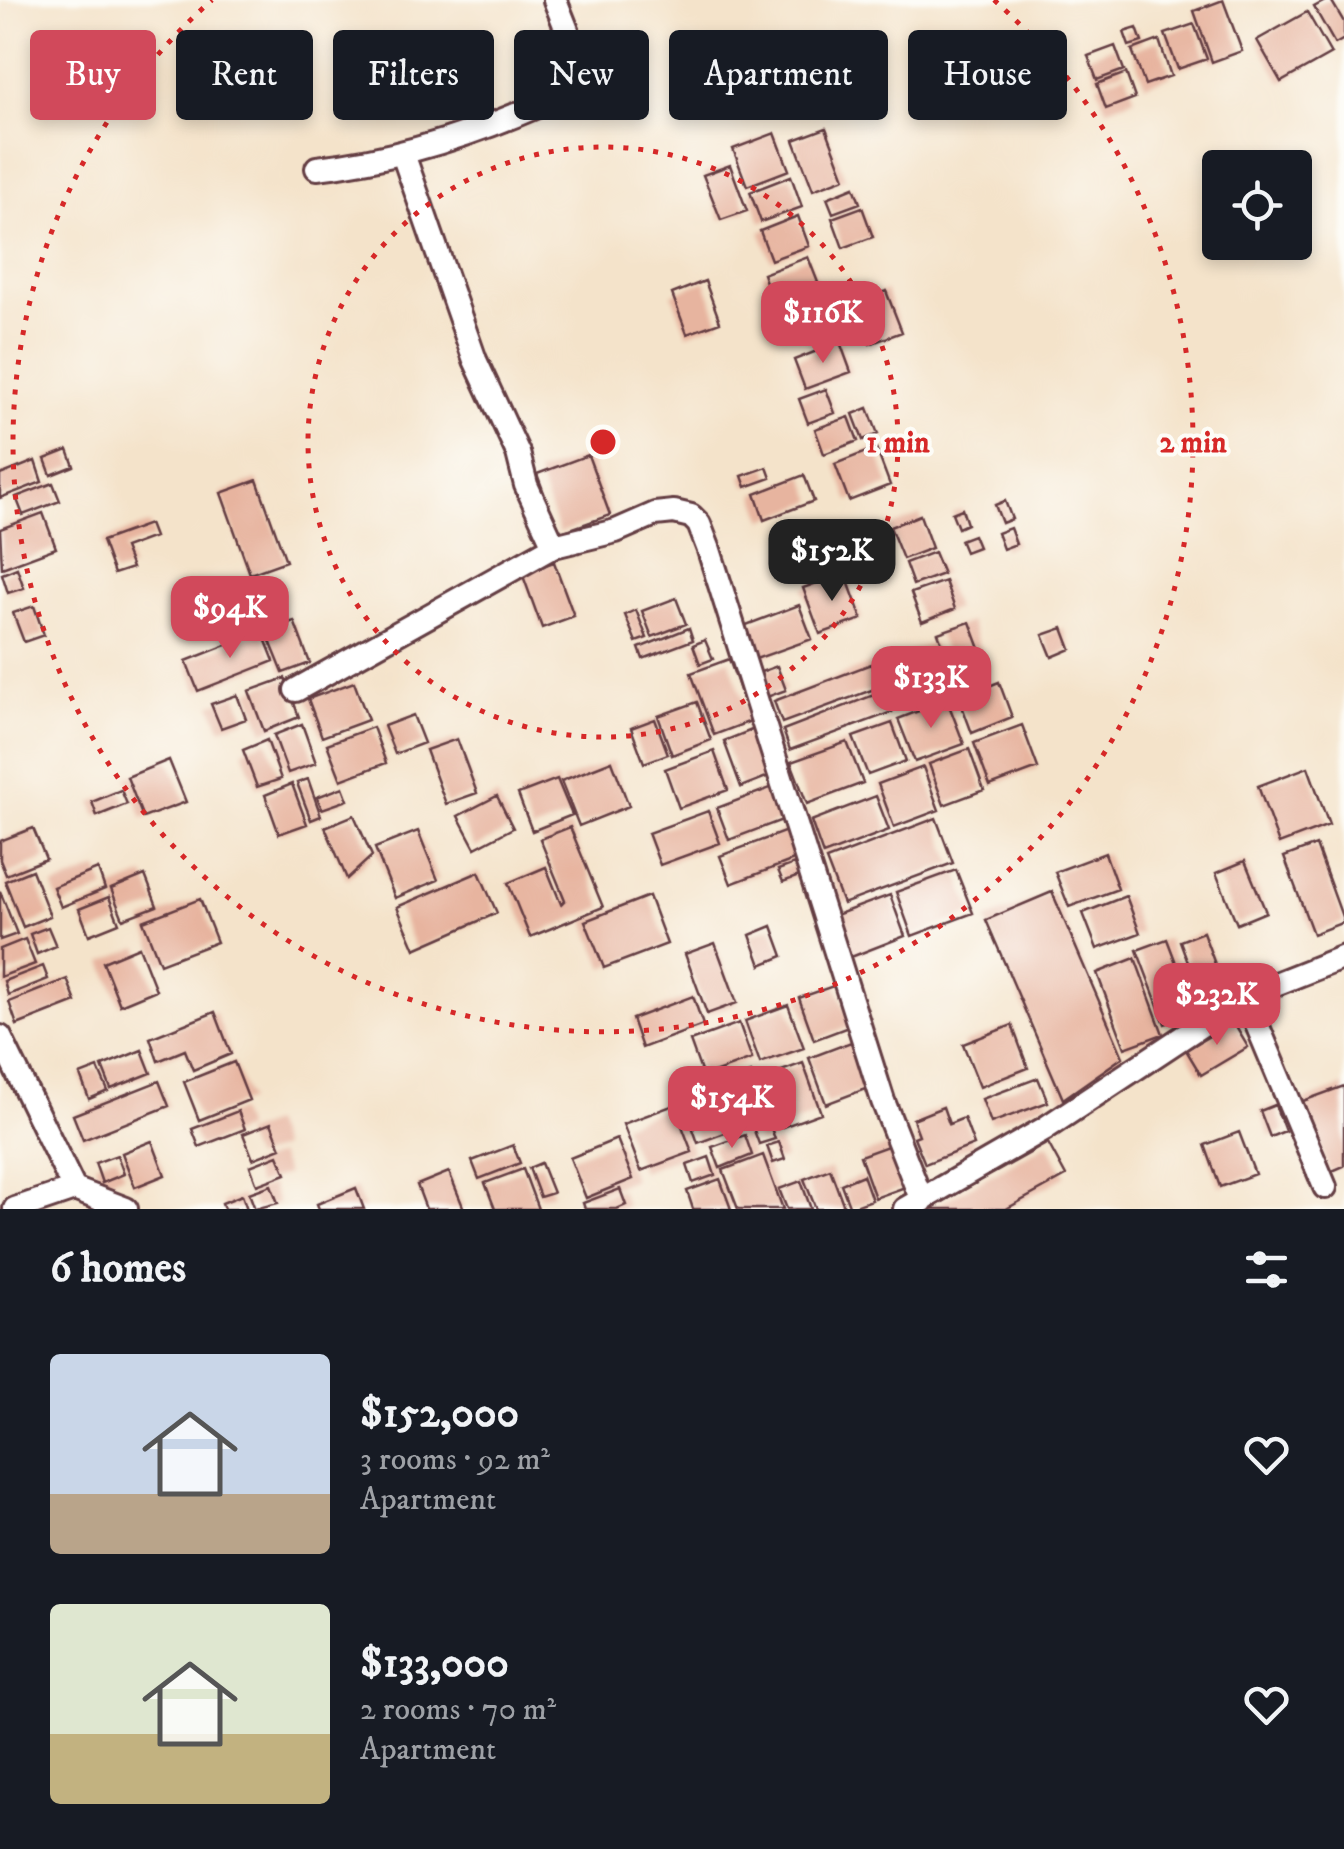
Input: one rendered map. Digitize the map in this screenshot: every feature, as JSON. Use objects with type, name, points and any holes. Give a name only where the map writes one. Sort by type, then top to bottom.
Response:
[{"type":"street","points":[[317,168],[404,154],[576,88],[583,70],[556,0]]},
{"type":"street","points":[[404,154],[475,360],[518,452],[526,485],[554,546]]},
{"type":"street","points":[[296,690],[554,546],[616,531],[655,514],[674,512],[691,516],[699,524],[913,1205],[1044,1129],[1245,996],[1344,957]]},
{"type":"street","points":[[1245,996],[1325,1187]]},
{"type":"street","points":[[0,1038],[74,1189]]},
{"type":"street","points":[[15,1209],[74,1189],[126,1209]]},
{"type":"building","points":[[1223,0],[1242,51],[1212,62],[1194,11]]},
{"type":"building","points":[[1331,0],[1344,22],[1344,39],[1335,44],[1314,7]]},
{"type":"building","points":[[1307,12],[1331,54],[1281,82],[1257,40]]},
{"type":"building","points":[[1194,24],[1207,59],[1178,69],[1165,34]]},
{"type":"building","points":[[1137,28],[1142,42],[1129,46],[1124,32]]},
{"type":"building","points":[[1159,40],[1171,76],[1145,85],[1132,50]]},
{"type":"building","points":[[1115,46],[1124,70],[1097,80],[1088,56]]},
{"type":"building","points":[[1126,73],[1135,98],[1106,109],[1097,84]]},
{"type":"building","points":[[826,128],[845,178],[813,190],[794,140]]},
{"type":"building","points":[[775,133],[789,170],[747,186],[733,149]]},
{"type":"building","points":[[730,165],[747,211],[721,220],[703,175]]},
{"type":"building","points":[[791,176],[802,207],[761,222],[750,192]]},
{"type":"building","points":[[854,187],[860,203],[833,213],[827,198]]},
{"type":"building","points":[[862,207],[873,237],[843,248],[832,218]]},
{"type":"building","points":[[798,216],[809,246],[771,260],[760,231]]},
{"type":"building","points":[[808,257],[824,298],[778,316],[763,274]]},
{"type":"building","points":[[705,281],[720,322],[687,334],[672,294]]},
{"type":"building","points":[[886,291],[902,332],[870,344],[855,302]]},
{"type":"building","points":[[840,342],[851,372],[805,389],[794,360]]},
{"type":"building","points":[[826,389],[835,413],[808,423],[799,399]]},
{"type":"building","points":[[868,408],[878,434],[863,440],[853,414]]},
{"type":"building","points":[[849,417],[858,441],[824,454],[815,429]]},
{"type":"building","points":[[876,448],[890,485],[849,501],[835,464]]},
{"type":"building","points":[[68,450],[74,466],[51,475],[45,459]]},
{"type":"building","points":[[588,455],[610,515],[559,533],[537,474]]},
{"type":"building","points":[[35,461],[42,482],[0,498],[0,475]]},
{"type":"building","points":[[767,467],[771,478],[746,487],[742,476]]},
{"type":"building","points":[[804,475],[814,501],[764,520],[755,494]]},
{"type":"building","points":[[257,480],[286,561],[250,574],[221,493]]},
{"type":"building","points":[[53,483],[60,501],[23,515],[16,497]]},
{"type":"building","points":[[1005,501],[1012,519],[1002,523],[995,505]]},
{"type":"building","points":[[962,509],[967,524],[958,528],[952,513]]},
{"type":"building","points":[[43,513],[56,548],[2,568],[0,529]]},
{"type":"building","points":[[920,515],[932,548],[903,559],[890,527]]},
{"type":"building","points":[[149,524],[154,537],[124,548],[132,568],[114,574],[102,541]]},
{"type":"building","points":[[1010,528],[1016,544],[1003,549],[997,533]]},
{"type":"building","points":[[973,535],[978,547],[965,552],[960,540]]},
{"type":"building","points":[[934,552],[943,574],[913,585],[905,563]]},
{"type":"building","points":[[554,562],[574,616],[542,628],[522,573]]},
{"type":"building","points":[[17,568],[24,588],[8,593],[2,574]]},
{"type":"building","points":[[845,573],[862,619],[820,634],[803,588]]},
{"type":"building","points":[[945,581],[955,609],[922,622],[911,593]]},
{"type":"building","points":[[676,598],[686,624],[652,637],[642,611]]},
{"type":"building","points":[[799,605],[812,639],[753,660],[741,627]]},
{"type":"building","points":[[34,606],[44,635],[24,642],[13,613]]},
{"type":"building","points":[[636,610],[647,638],[636,642],[625,615]]},
{"type":"building","points":[[294,621],[310,663],[283,673],[266,631]]},
{"type":"building","points":[[970,622],[988,670],[957,682],[938,633]]},
{"type":"building","points":[[689,628],[693,640],[643,659],[639,648]]},
{"type":"building","points":[[1063,628],[1071,649],[1052,657],[1043,635]]},
{"type":"building","points":[[262,631],[274,661],[198,691],[186,661]]},
{"type":"building","points":[[705,640],[713,659],[700,664],[693,645]]},
{"type":"building","points":[[932,643],[947,682],[894,702],[879,663]]},
{"type":"building","points":[[729,659],[751,721],[714,735],[691,673]]},
{"type":"building","points":[[871,664],[880,687],[782,723],[774,701]]},
{"type":"building","points":[[777,666],[786,690],[767,697],[758,673]]},
{"type":"building","points":[[285,678],[299,717],[264,731],[249,691]]},
{"type":"building","points":[[354,682],[368,720],[322,737],[308,699]]},
{"type":"building","points":[[999,682],[1012,717],[972,733],[959,698]]},
{"type":"building","points":[[884,691],[892,712],[790,750],[783,730]]},
{"type":"building","points":[[237,695],[246,719],[221,728],[211,704]]},
{"type":"building","points":[[947,700],[964,744],[915,762],[898,719]]},
{"type":"building","points":[[697,702],[711,740],[672,755],[658,716]]},
{"type":"building","points":[[413,715],[424,743],[395,754],[384,726]]},
{"type":"building","points":[[655,719],[668,754],[644,763],[631,728]]},
{"type":"building","points":[[892,723],[906,761],[868,775],[853,737]]},
{"type":"building","points":[[302,724],[316,763],[288,773],[274,735]]},
{"type":"building","points":[[1022,725],[1038,768],[990,786],[974,743]]},
{"type":"building","points":[[373,727],[386,763],[341,780],[327,744]]},
{"type":"building","points":[[757,728],[774,774],[741,787],[724,741]]},
{"type":"building","points":[[457,739],[477,793],[446,804],[426,750]]},
{"type":"building","points":[[267,740],[281,779],[257,787],[243,750]]},
{"type":"building","points":[[847,742],[863,783],[807,804],[791,762]]},
{"type":"building","points":[[969,749],[984,790],[944,805],[929,764]]},
{"type":"building","points":[[714,751],[728,790],[679,808],[665,769]]},
{"type":"building","points":[[169,760],[186,802],[143,818],[127,777]]},
{"type":"building","points":[[612,761],[629,806],[579,826],[561,781]]},
{"type":"building","points":[[923,767],[939,810],[894,827],[878,784]]},
{"type":"building","points":[[1308,767],[1329,825],[1279,844],[1258,786]]},
{"type":"building","points":[[308,779],[321,816],[311,820],[297,783]]},
{"type":"building","points":[[557,779],[572,815],[532,831],[518,794]]},
{"type":"building","points":[[292,784],[307,824],[279,834],[265,795]]},
{"type":"building","points":[[343,787],[348,800],[322,809],[317,797]]},
{"type":"building","points":[[773,787],[785,819],[729,840],[717,808]]},
{"type":"building","points":[[121,790],[127,804],[97,816],[92,802]]},
{"type":"building","points":[[497,796],[513,828],[475,848],[458,816]]},
{"type":"building","points":[[876,796],[889,830],[823,855],[811,821]]},
{"type":"building","points":[[708,811],[720,843],[660,865],[648,833]]},
{"type":"building","points":[[354,815],[372,856],[347,879],[325,827]]},
{"type":"building","points":[[936,818],[953,863],[843,904],[826,860]]},
{"type":"building","points":[[570,827],[603,907],[530,937],[508,883],[546,867],[561,904],[565,900],[540,839]]},
{"type":"building","points":[[33,828],[46,859],[6,875],[0,860],[0,841]]},
{"type":"building","points":[[789,830],[799,858],[731,884],[720,856]]},
{"type":"building","points":[[418,831],[438,880],[395,898],[375,848]]},
{"type":"building","points":[[1316,845],[1344,922],[1313,934],[1284,857]]},
{"type":"building","points":[[1105,853],[1118,889],[1069,907],[1055,872]]},
{"type":"building","points":[[1245,861],[1266,912],[1237,924],[1216,873]]},
{"type":"building","points":[[797,863],[802,875],[783,882],[778,870]]},
{"type":"building","points":[[98,869],[105,889],[61,907],[53,887]]},
{"type":"building","points":[[32,870],[50,916],[23,927],[5,881]]},
{"type":"building","points":[[956,870],[973,913],[912,936],[896,892]]},
{"type":"building","points":[[479,872],[497,913],[415,949],[397,907]]},
{"type":"building","points":[[145,875],[157,906],[123,919],[111,889]]},
{"type":"building","points":[[0,891],[17,934],[0,940]]},
{"type":"building","points":[[1052,892],[1123,1057],[1063,1099],[986,920]]},
{"type":"building","points":[[890,895],[905,936],[851,957],[836,915]]},
{"type":"building","points":[[649,896],[667,944],[604,968],[585,921]]},
{"type":"building","points":[[1126,896],[1140,933],[1097,949],[1083,913]]},
{"type":"building","points":[[109,897],[119,923],[89,935],[79,909]]},
{"type":"building","points":[[200,899],[217,942],[160,964],[143,921]]},
{"type":"building","points":[[772,926],[783,956],[761,965],[750,935]]},
{"type":"building","points":[[48,927],[56,946],[37,954],[30,934]]},
{"type":"building","points":[[1203,932],[1225,991],[1202,1000],[1180,941]]},
{"type":"building","points":[[25,939],[35,964],[0,977],[0,949]]},
{"type":"building","points":[[1167,939],[1195,1013],[1165,1024],[1137,950]]},
{"type":"building","points":[[715,943],[737,1003],[707,1014],[685,954]]},
{"type":"building","points":[[139,947],[156,990],[120,1005],[103,962]]},
{"type":"building","points":[[1135,958],[1163,1034],[1125,1048],[1097,973]]},
{"type":"building","points":[[43,966],[48,979],[8,995],[4,981]]},
{"type":"building","points":[[67,979],[76,1002],[17,1025],[9,1002]]},
{"type":"building","points":[[836,985],[851,1026],[814,1040],[799,998]]},
{"type":"building","points":[[693,996],[703,1025],[642,1048],[632,1019]]},
{"type":"building","points":[[788,1005],[804,1048],[760,1063],[745,1021]]},
{"type":"building","points":[[215,1012],[231,1054],[193,1070],[185,1050],[158,1061],[150,1038]]},
{"type":"building","points":[[1233,1022],[1248,1047],[1201,1075],[1186,1050]]},
{"type":"building","points":[[739,1023],[752,1059],[703,1077],[690,1041]]},
{"type":"building","points":[[1012,1025],[1028,1068],[980,1087],[963,1044]]},
{"type":"building","points":[[851,1042],[868,1088],[826,1104],[809,1058]]},
{"type":"building","points":[[142,1050],[151,1073],[111,1089],[102,1066]]},
{"type":"building","points":[[234,1062],[249,1100],[199,1120],[184,1082]]},
{"type":"building","points":[[803,1063],[821,1113],[780,1128],[762,1078]]},
{"type":"building","points":[[98,1068],[108,1091],[89,1099],[80,1075]]},
{"type":"building","points":[[751,1073],[775,1139],[759,1144],[735,1079]]},
{"type":"building","points":[[1038,1078],[1048,1102],[991,1123],[982,1099]]},
{"type":"building","points":[[159,1081],[169,1106],[83,1140],[73,1115]]},
{"type":"building","points":[[725,1083],[741,1127],[698,1143],[682,1098]]},
{"type":"building","points":[[1344,1086],[1344,1166],[1330,1172],[1303,1101]]},
{"type":"building","points":[[674,1105],[692,1152],[641,1171],[623,1124]]},
{"type":"building","points":[[1275,1105],[1285,1131],[1270,1137],[1260,1111]]},
{"type":"building","points":[[943,1107],[949,1124],[964,1118],[974,1145],[925,1164],[914,1137],[919,1135],[913,1119]]},
{"type":"building","points":[[238,1111],[245,1129],[199,1147],[192,1129]]},
{"type":"building","points":[[271,1123],[281,1148],[253,1159],[243,1134]]},
{"type":"building","points":[[1239,1132],[1255,1174],[1220,1187],[1205,1145]]},
{"type":"building","points":[[745,1135],[752,1155],[720,1168],[712,1147]]},
{"type":"building","points":[[617,1139],[633,1179],[586,1198],[570,1158]]},
{"type":"building","points":[[152,1141],[165,1175],[135,1187],[122,1153]]},
{"type":"building","points":[[779,1142],[785,1159],[773,1163],[767,1146]]},
{"type":"building","points":[[1048,1143],[1066,1176],[1006,1209],[930,1209]]},
{"type":"building","points":[[893,1144],[908,1186],[875,1198],[860,1156]]},
{"type":"building","points":[[513,1145],[520,1163],[479,1179],[472,1161]]},
{"type":"building","points":[[117,1155],[124,1174],[102,1183],[95,1163]]},
{"type":"building","points":[[278,1155],[286,1174],[257,1185],[250,1166]]},
{"type":"building","points":[[763,1155],[783,1209],[738,1209],[723,1170]]},
{"type":"building","points":[[709,1157],[715,1175],[693,1183],[687,1165]]},
{"type":"building","points":[[541,1163],[553,1193],[540,1197],[529,1168]]},
{"type":"building","points":[[523,1169],[538,1209],[495,1209],[485,1183]]},
{"type":"building","points":[[830,1169],[845,1209],[816,1209],[804,1179]]},
{"type":"building","points":[[449,1172],[464,1209],[426,1209],[417,1185]]},
{"type":"building","points":[[863,1175],[872,1200],[850,1208],[841,1184]]},
{"type":"building","points":[[720,1179],[731,1209],[693,1209],[687,1191]]},
{"type":"building","points":[[801,1181],[811,1209],[787,1209],[779,1189]]},
{"type":"building","points":[[271,1185],[278,1203],[255,1209],[249,1193]]},
{"type":"building","points":[[356,1188],[364,1209],[319,1209],[317,1204]]},
{"type":"building","points":[[620,1189],[626,1205],[617,1209],[585,1209],[583,1203]]},
{"type":"building","points":[[242,1195],[247,1209],[224,1209],[222,1203]]}]
